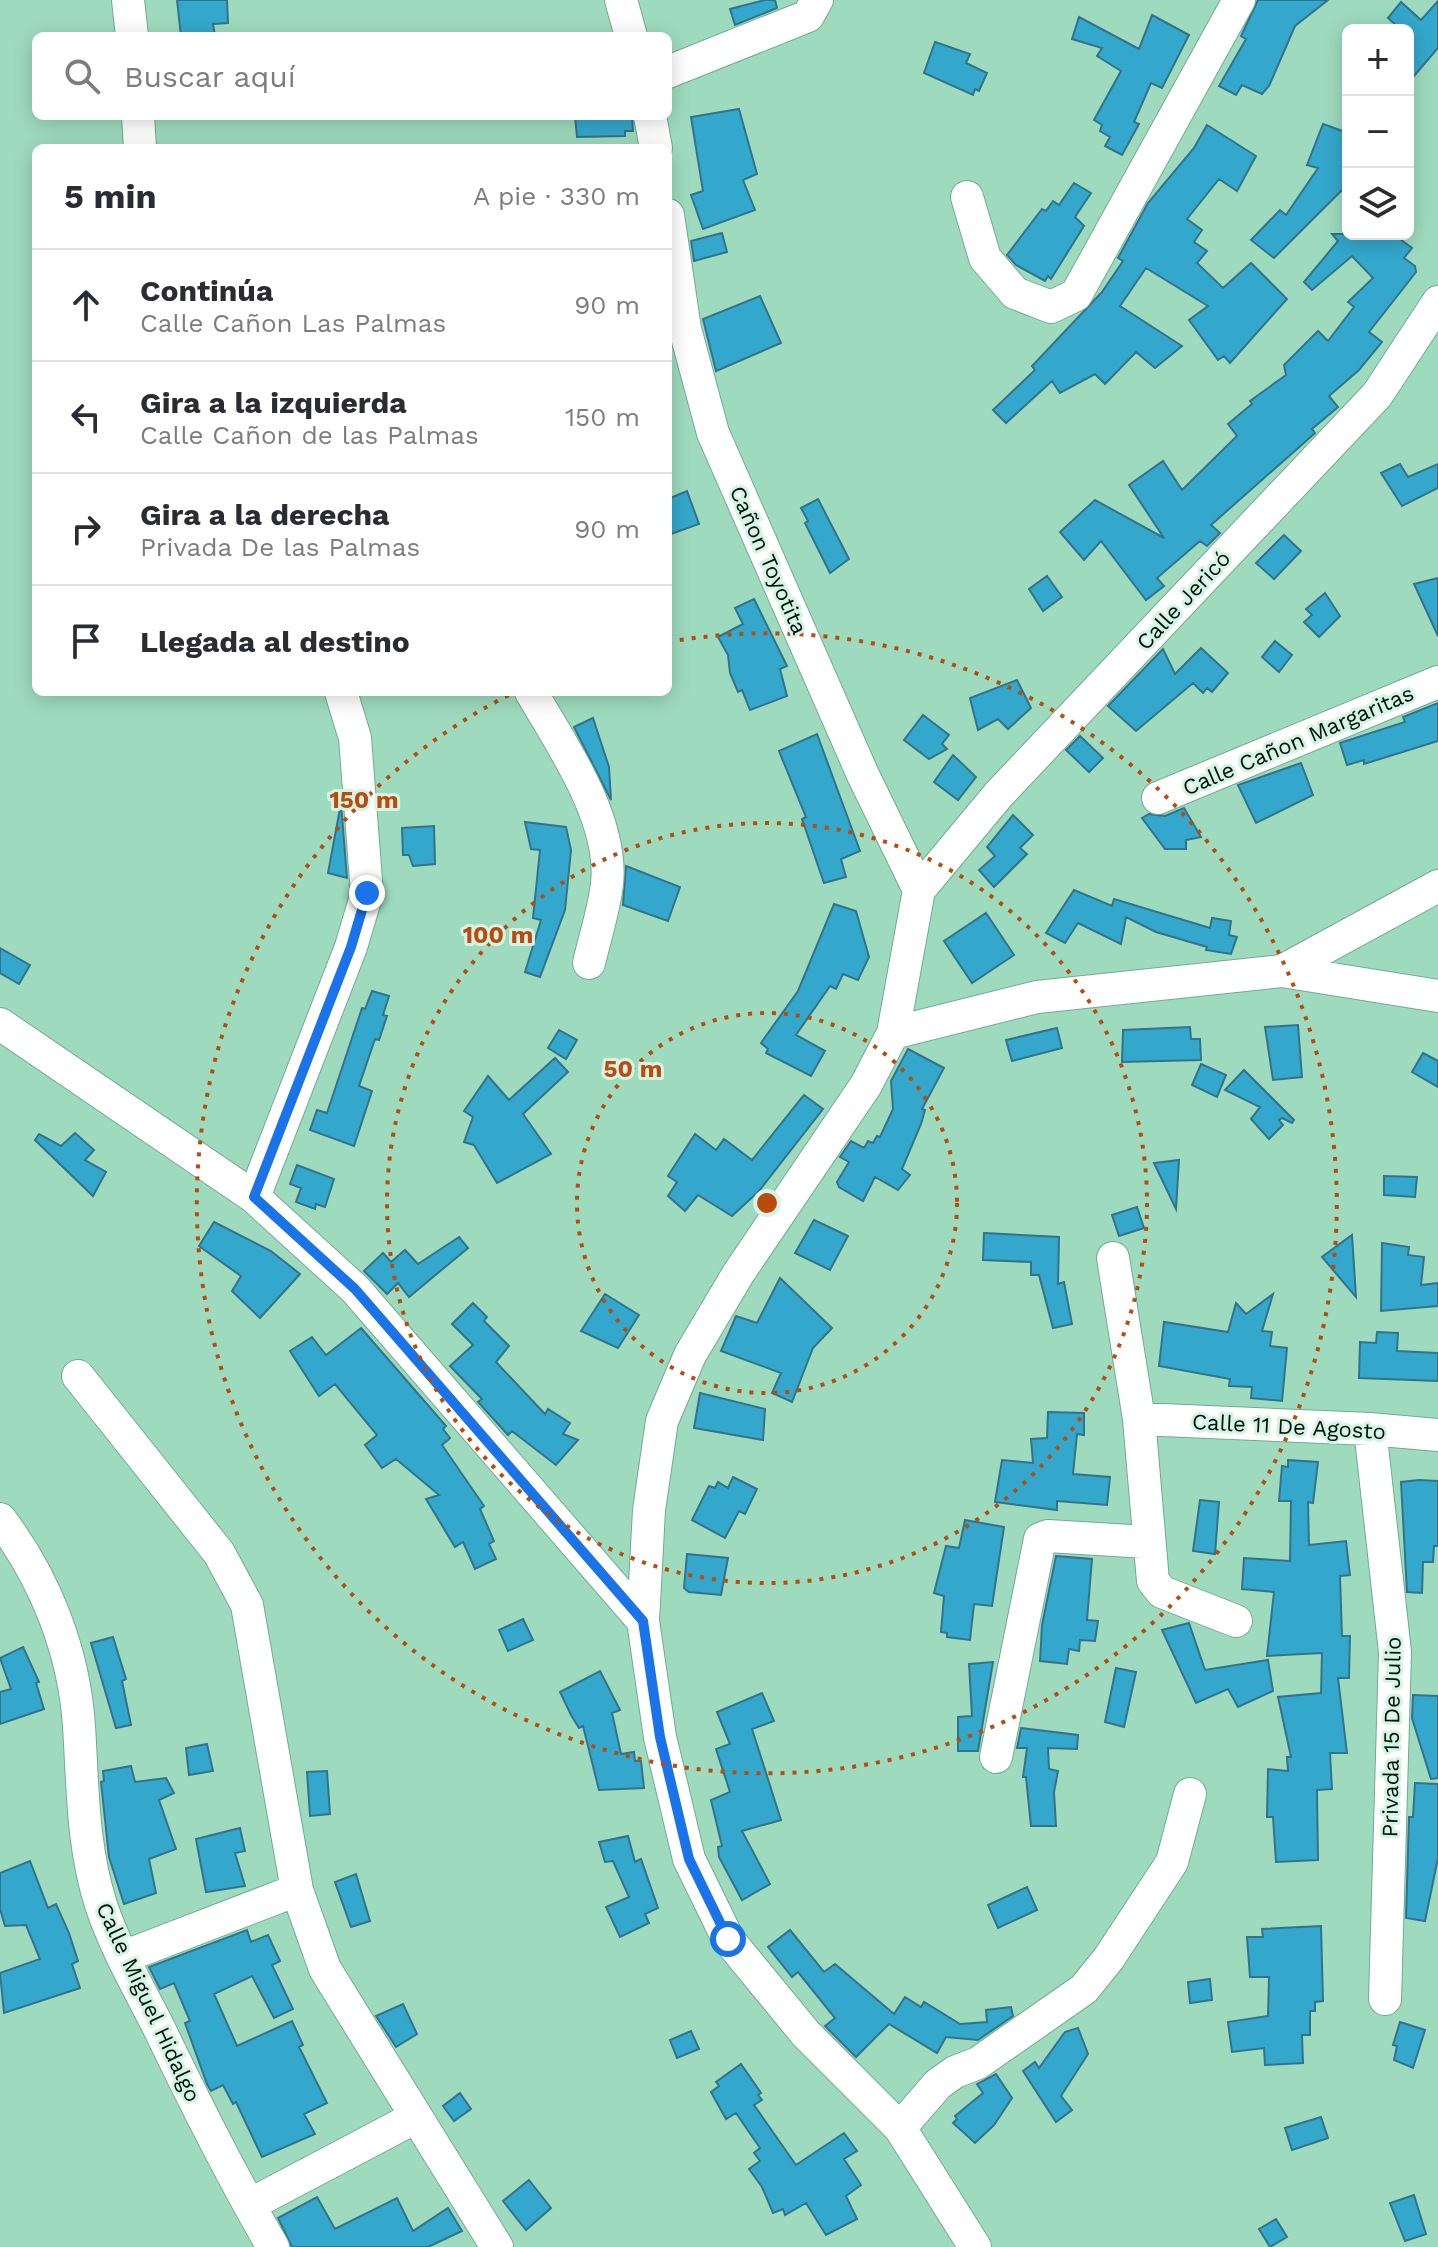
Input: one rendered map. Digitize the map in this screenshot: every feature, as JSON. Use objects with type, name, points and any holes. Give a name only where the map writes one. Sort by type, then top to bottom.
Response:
[{"type":"street","points":[[128,0],[132,32]]},
{"type":"street","points":[[621,0],[630,32]]},
{"type":"street","points":[[672,70],[808,16],[817,0]]},
{"type":"street","points":[[967,197],[985,258],[1015,293],[1051,307],[1076,295],[1231,4]]},
{"type":"street","points":[[138,120],[140,144]]},
{"type":"street","points":[[651,120],[655,144]]},
{"type":"street","name":"Cañon Toyotita","points":[[672,242],[685,329],[713,433],[863,775],[919,890]]},
{"type":"street","name":"Calle Jericó","points":[[919,890],[999,794],[1377,395],[1438,302]]},
{"type":"street","name":"Calle Cañon Margaritas","points":[[1158,798],[1438,682]]},
{"type":"street","points":[[254,1197],[351,947],[367,893],[355,738],[342,696]]},
{"type":"street","points":[[533,696],[572,762],[600,826],[607,882],[589,963]]},
{"type":"street","points":[[1282,971],[1438,886]]},
{"type":"street","points":[[919,890],[893,1033],[866,1085],[738,1274],[690,1355],[667,1407],[662,1421],[649,1510],[643,1621],[660,1737],[689,1859],[728,1939],[806,2034],[900,2128],[975,2247]]},
{"type":"street","points":[[893,1033],[1037,997],[1282,971],[1438,996]]},
{"type":"street","points":[[0,1024],[254,1197],[355,1289],[643,1621]]},
{"type":"street","points":[[1113,1258],[1139,1419],[1147,1542],[1153,1581],[1162,1592],[1236,1621]]},
{"type":"street","points":[[78,1376],[219,1553],[247,1605],[297,1890],[325,1969],[414,2118],[497,2247]]},
{"type":"street","name":"Calle 11 De Agosto","points":[[1139,1419],[1438,1435]]},
{"type":"street","name":"Privada 15 De Julio","points":[[1370,1429],[1395,1652],[1385,1999]]},
{"type":"street","name":"Calle Miguel Hidalgo","points":[[0,1519],[46,1592],[66,1648],[79,1723],[80,1794],[87,1851],[102,1908],[123,1957],[273,2247]]},
{"type":"street","points":[[996,1757],[1040,1539],[1048,1536],[1147,1542]]},
{"type":"street","points":[[900,2128],[938,2084],[955,2072],[978,2063],[1084,1989],[1109,1958],[1172,1862],[1190,1794]]},
{"type":"street","points":[[123,1957],[297,1890]]},
{"type":"street","points":[[249,2205],[414,2118]]},
{"type":"building","points":[[177,0],[227,0],[228,23],[213,24],[214,32],[181,32]]},
{"type":"building","points":[[775,0],[777,8],[735,25],[730,9]]},
{"type":"building","points":[[1258,0],[1328,0],[1295,26],[1269,86],[1262,94],[1242,85],[1236,95],[1219,86],[1246,39],[1241,36]]},
{"type":"building","points":[[1438,1],[1438,48],[1414,76],[1414,24],[1394,24],[1388,18],[1401,2],[1421,20]]},
{"type":"building","points":[[1152,15],[1189,35],[1162,88],[1151,83],[1134,122],[1139,124],[1122,155],[1105,146],[1110,137],[1100,131],[1102,125],[1094,120],[1121,71],[1097,56],[1102,48],[1072,39],[1079,17],[1139,49]]},
{"type":"building","points":[[935,42],[970,54],[966,63],[987,73],[979,91],[975,89],[973,95],[924,73]]},
{"type":"building","points":[[739,109],[757,174],[743,180],[755,210],[703,229],[691,195],[703,191],[691,117]]},
{"type":"building","points":[[575,120],[632,120],[633,131],[625,131],[625,136],[577,137]]},
{"type":"building","points":[[1323,124],[1342,131],[1342,190],[1274,258],[1251,240],[1280,210],[1286,215],[1318,168],[1307,165]]},
{"type":"building","points":[[1207,125],[1256,156],[1237,191],[1219,179],[1187,219],[1202,230],[1194,242],[1207,251],[1197,263],[1223,288],[1251,263],[1287,299],[1230,363],[1224,356],[1218,360],[1189,320],[1208,306],[1146,268],[1120,306],[1182,346],[1155,368],[1136,352],[1105,384],[1095,374],[1060,393],[1052,381],[1006,423],[993,410],[1035,370],[1032,366],[1102,292],[1123,261],[1118,258],[1148,203],[1194,148]]},
{"type":"building","points":[[1074,183],[1091,193],[1075,217],[1084,226],[1051,279],[1048,276],[1045,281],[1016,265],[1007,255],[1042,209],[1046,211],[1053,201],[1059,205]]},
{"type":"building","points":[[722,233],[727,252],[694,261],[691,241]]},
{"type":"building","points":[[1332,234],[1342,234],[1342,240],[1401,240],[1412,248],[1404,258],[1415,266],[1416,272],[1369,332],[1382,342],[1359,370],[1329,396],[1338,407],[1312,429],[1315,433],[1211,525],[1220,533],[1207,546],[1200,541],[1157,578],[1164,586],[1146,600],[1101,541],[1084,560],[1060,532],[1095,500],[1164,538],[1129,485],[1163,461],[1182,490],[1237,436],[1228,424],[1252,404],[1250,401],[1286,375],[1284,365],[1318,331],[1328,341],[1354,307],[1348,302],[1373,278],[1352,256],[1312,290],[1304,282],[1338,241]]},
{"type":"building","points":[[760,296],[781,343],[716,371],[703,319]]},
{"type":"building","points":[[1400,464],[1408,477],[1438,464],[1438,488],[1402,506],[1381,473]]},
{"type":"building","points":[[687,491],[699,524],[672,534],[672,497]]},
{"type":"building","points":[[818,499],[849,559],[830,573],[805,523],[808,521],[801,508]]},
{"type":"building","points":[[1284,535],[1301,551],[1274,579],[1256,563]]},
{"type":"building","points":[[1047,576],[1062,597],[1043,611],[1029,589]]},
{"type":"building","points":[[1438,578],[1438,636],[1414,584]]},
{"type":"building","points":[[1325,593],[1340,616],[1319,637],[1304,622],[1312,615],[1306,609]]},
{"type":"building","points":[[754,599],[787,666],[780,669],[787,696],[750,710],[742,690],[738,692],[730,673],[728,655],[718,637],[743,624],[735,608]]},
{"type":"building","points":[[1275,641],[1292,655],[1279,672],[1262,657]]},
{"type":"building","points":[[1201,648],[1228,673],[1212,692],[1207,688],[1203,693],[1193,683],[1136,731],[1108,706],[1163,649],[1175,674]]},
{"type":"building","points":[[1017,680],[1031,708],[1008,729],[998,719],[978,730],[970,698]]},
{"type":"building","points":[[1438,703],[1438,741],[1364,764],[1364,760],[1347,765],[1340,743],[1405,722],[1403,717]]},
{"type":"building","points":[[923,715],[949,735],[942,744],[947,749],[929,759],[904,740]]},
{"type":"building","points":[[593,718],[609,767],[611,800],[574,727]]},
{"type":"building","points":[[817,734],[860,851],[841,859],[846,877],[824,883],[802,819],[806,817],[779,751]]},
{"type":"building","points":[[1080,736],[1103,758],[1089,772],[1066,750]]},
{"type":"building","points":[[953,755],[976,777],[958,800],[934,782]]},
{"type":"building","points":[[1301,763],[1313,795],[1256,823],[1238,785]]},
{"type":"building","points":[[341,803],[347,878],[328,873]]},
{"type":"building","points":[[1184,808],[1201,837],[1186,840],[1186,849],[1165,849],[1142,818],[1149,814],[1165,816]]},
{"type":"building","points":[[1013,815],[1033,835],[1020,848],[1027,854],[994,887],[979,870],[995,856],[987,847]]},
{"type":"building","points":[[525,822],[566,827],[571,850],[565,910],[540,977],[525,972],[541,920],[533,918],[540,850],[531,849]]},
{"type":"building","points":[[434,826],[435,864],[413,866],[409,855],[403,855],[402,828]]},
{"type":"building","points":[[626,866],[680,887],[668,921],[623,905]]},
{"type":"building","points":[[1074,890],[1112,906],[1114,899],[1210,928],[1212,918],[1231,921],[1229,935],[1237,937],[1231,954],[1206,950],[1207,947],[1156,932],[1126,917],[1121,944],[1078,923],[1065,943],[1046,933]]},
{"type":"building","points":[[834,904],[856,911],[869,957],[858,980],[843,974],[836,989],[830,986],[796,1035],[825,1051],[811,1076],[766,1053],[768,1049],[761,1043],[798,991]]},
{"type":"building","points":[[986,913],[1014,955],[972,983],[944,941]]},
{"type":"building","points":[[0,948],[30,965],[19,984],[0,973]]},
{"type":"building","points":[[372,991],[389,996],[383,1015],[387,1016],[379,1040],[375,1039],[359,1086],[372,1091],[354,1146],[310,1130],[317,1110],[327,1113],[362,1008],[365,1009]]},
{"type":"building","points":[[1298,1025],[1302,1077],[1273,1080],[1265,1027]]},
{"type":"building","points":[[1190,1027],[1191,1039],[1200,1039],[1201,1060],[1122,1062],[1123,1030]]},
{"type":"building","points":[[1057,1028],[1062,1048],[1012,1061],[1006,1040]]},
{"type":"building","points":[[559,1030],[577,1040],[566,1059],[548,1048]]},
{"type":"building","points":[[908,1049],[944,1068],[922,1109],[925,1110],[921,1124],[902,1169],[910,1175],[898,1190],[875,1177],[863,1201],[839,1187],[837,1182],[849,1162],[840,1157],[851,1141],[864,1148],[868,1141],[873,1143],[877,1136],[880,1137],[893,1109],[891,1081]]},
{"type":"building","points":[[1423,1053],[1438,1061],[1438,1087],[1412,1072]]},
{"type":"building","points":[[555,1058],[568,1072],[523,1114],[551,1154],[497,1183],[474,1145],[464,1142],[473,1117],[464,1111],[488,1076],[509,1100]]},
{"type":"building","points":[[1201,1064],[1226,1075],[1217,1097],[1192,1085]]},
{"type":"building","points":[[1244,1070],[1294,1120],[1292,1123],[1282,1118],[1279,1120],[1283,1125],[1269,1139],[1251,1119],[1260,1107],[1225,1090]]},
{"type":"building","points":[[804,1095],[823,1109],[759,1191],[732,1216],[698,1195],[685,1211],[668,1196],[677,1182],[668,1176],[695,1134],[716,1150],[724,1139],[752,1160]]},
{"type":"building","points":[[75,1133],[94,1150],[85,1160],[106,1172],[93,1196],[35,1140],[39,1134],[61,1146]]},
{"type":"building","points":[[1179,1160],[1176,1209],[1154,1163]]},
{"type":"building","points":[[297,1165],[334,1179],[325,1207],[316,1204],[315,1209],[296,1202],[301,1188],[290,1184]]},
{"type":"building","points":[[1384,1176],[1417,1177],[1415,1197],[1384,1195]]},
{"type":"building","points":[[1137,1207],[1144,1228],[1119,1236],[1112,1215]]},
{"type":"building","points":[[814,1220],[848,1236],[830,1270],[795,1253]]},
{"type":"building","points":[[214,1222],[271,1251],[300,1274],[260,1318],[232,1291],[241,1276],[199,1246]]},
{"type":"building","points":[[984,1233],[1059,1237],[1058,1284],[1064,1282],[1072,1324],[1053,1328],[1039,1275],[1031,1275],[1031,1262],[983,1260]]},
{"type":"building","points":[[1352,1235],[1356,1297],[1322,1257]]},
{"type":"building","points":[[459,1237],[468,1248],[409,1297],[398,1283],[387,1294],[364,1271],[383,1253],[391,1262],[405,1250],[418,1264]]},
{"type":"building","points":[[1382,1243],[1409,1247],[1408,1255],[1424,1257],[1421,1285],[1438,1283],[1438,1306],[1381,1311]]},
{"type":"building","points":[[780,1278],[832,1328],[813,1348],[792,1402],[772,1393],[781,1373],[721,1351],[736,1316],[757,1323]]},
{"type":"building","points":[[605,1294],[639,1315],[618,1348],[581,1331]]},
{"type":"building","points":[[1273,1294],[1262,1331],[1272,1332],[1270,1346],[1287,1348],[1282,1401],[1251,1398],[1252,1387],[1229,1386],[1230,1379],[1159,1366],[1164,1322],[1228,1332],[1236,1303],[1246,1314]]},
{"type":"building","points":[[473,1303],[487,1317],[484,1321],[509,1346],[496,1362],[545,1414],[548,1409],[570,1423],[563,1434],[578,1440],[556,1465],[512,1431],[508,1435],[478,1402],[482,1399],[450,1366],[473,1345],[452,1324]]},
{"type":"building","points":[[361,1328],[446,1426],[443,1429],[450,1438],[442,1445],[484,1506],[480,1509],[494,1541],[489,1544],[496,1559],[475,1569],[463,1542],[455,1547],[426,1499],[439,1495],[396,1459],[382,1468],[365,1445],[377,1435],[335,1384],[319,1396],[290,1351],[312,1337],[326,1355]]},
{"type":"building","points":[[1377,1332],[1398,1333],[1397,1351],[1438,1353],[1438,1381],[1359,1378],[1360,1342],[1376,1343]]},
{"type":"building","points":[[700,1393],[765,1409],[763,1440],[694,1428]]},
{"type":"building","points":[[1048,1412],[1084,1413],[1084,1435],[1077,1434],[1073,1474],[1110,1477],[1107,1505],[1057,1501],[1057,1510],[995,1502],[1002,1460],[1033,1463],[1031,1439],[1047,1438]]},
{"type":"building","points":[[1288,1460],[1318,1462],[1313,1503],[1308,1502],[1309,1545],[1346,1541],[1350,1575],[1340,1576],[1342,1636],[1350,1636],[1349,1678],[1338,1678],[1347,1753],[1330,1753],[1332,1789],[1317,1790],[1318,1860],[1276,1862],[1273,1817],[1267,1817],[1268,1769],[1288,1771],[1287,1757],[1291,1757],[1278,1697],[1321,1693],[1322,1653],[1267,1656],[1274,1592],[1242,1589],[1244,1558],[1290,1561],[1291,1501],[1279,1501],[1282,1466],[1288,1467]]},
{"type":"building","points":[[733,1477],[757,1489],[745,1514],[739,1511],[725,1538],[692,1520],[709,1486],[715,1488],[718,1482],[728,1488]]},
{"type":"building","points":[[1438,1481],[1438,1546],[1434,1546],[1433,1562],[1423,1562],[1422,1593],[1407,1592],[1401,1482]]},
{"type":"building","points":[[1200,1500],[1219,1502],[1215,1554],[1193,1551]]},
{"type":"building","points":[[965,1520],[1004,1527],[992,1606],[974,1604],[970,1640],[947,1637],[947,1633],[941,1632],[944,1596],[934,1593],[946,1546],[959,1548]]},
{"type":"building","points":[[687,1554],[728,1558],[721,1595],[689,1592],[684,1588]]},
{"type":"building","points":[[1056,1556],[1092,1559],[1087,1620],[1098,1621],[1095,1641],[1080,1640],[1079,1651],[1069,1649],[1067,1664],[1040,1661],[1042,1625]]},
{"type":"building","points":[[523,1619],[533,1640],[508,1651],[499,1630]]},
{"type":"building","points":[[1189,1623],[1205,1670],[1268,1660],[1273,1691],[1238,1707],[1228,1689],[1196,1703],[1162,1630]]},
{"type":"building","points":[[113,1637],[126,1679],[122,1681],[131,1725],[116,1728],[91,1643]]},
{"type":"building","points":[[23,1647],[39,1682],[36,1683],[44,1709],[0,1724],[0,1692],[11,1689],[0,1658]]},
{"type":"building","points":[[993,1662],[978,1751],[958,1751],[958,1717],[972,1716],[969,1664]]},
{"type":"building","points":[[1116,1668],[1136,1672],[1124,1727],[1105,1722]]},
{"type":"building","points":[[600,1671],[620,1710],[612,1713],[621,1754],[634,1752],[635,1761],[641,1761],[644,1788],[599,1790],[583,1726],[579,1728],[560,1692]]},
{"type":"building","points":[[762,1693],[774,1721],[752,1729],[781,1820],[742,1831],[770,1884],[742,1900],[719,1857],[718,1847],[722,1846],[711,1800],[730,1792],[716,1749],[730,1744],[717,1712]]},
{"type":"building","points":[[1413,1695],[1438,1696],[1438,1778],[1431,1779],[1412,1718]]},
{"type":"building","points":[[1021,1728],[1078,1735],[1077,1749],[1048,1748],[1049,1769],[1058,1771],[1054,1792],[1056,1826],[1031,1826],[1026,1777],[1023,1777],[1027,1748],[1017,1748]]},
{"type":"building","points":[[207,1744],[213,1771],[189,1775],[186,1748]]},
{"type":"building","points":[[131,1766],[135,1782],[166,1778],[174,1793],[159,1800],[176,1849],[149,1859],[156,1893],[124,1904],[109,1857],[101,1782],[104,1781],[103,1771]]},
{"type":"building","points":[[327,1771],[330,1814],[310,1816],[307,1772]]},
{"type":"building","points":[[1415,1783],[1438,1784],[1438,1858],[1425,1921],[1406,1918],[1409,1817],[1413,1817]]},
{"type":"building","points":[[240,1828],[245,1851],[235,1853],[245,1886],[206,1892],[196,1839]]},
{"type":"building","points":[[628,1836],[635,1862],[641,1859],[658,1908],[645,1914],[649,1923],[620,1937],[606,1907],[629,1897],[613,1861],[605,1862],[599,1842]]},
{"type":"building","points":[[30,1861],[48,1908],[56,1904],[69,1933],[78,1961],[72,1964],[80,1988],[4,2013],[0,1973],[40,1959],[26,1925],[5,1926],[0,1909],[0,1873]]},
{"type":"building","points":[[356,1874],[370,1921],[351,1927],[335,1882]]},
{"type":"building","points":[[1027,1887],[1037,1910],[998,1928],[988,1905]]},
{"type":"building","points":[[1321,1926],[1323,2001],[1315,2002],[1315,2011],[1310,2011],[1310,2035],[1302,2035],[1303,2063],[1265,2065],[1264,2048],[1232,2052],[1228,2022],[1268,2016],[1269,1977],[1250,1977],[1247,1937],[1263,1937],[1262,1929]]},
{"type":"building","points":[[247,1930],[251,1942],[268,1935],[280,1961],[272,1965],[293,2009],[274,2018],[252,1976],[214,1994],[237,2046],[292,2021],[303,2045],[299,2047],[327,2103],[304,2114],[315,2134],[262,2157],[236,2102],[233,2104],[223,2085],[211,2091],[207,2084],[185,2023],[190,2021],[174,1983],[160,1989],[149,1967]]},
{"type":"building","points":[[790,1930],[824,1972],[835,1964],[894,2014],[905,1997],[921,2007],[924,2002],[960,2024],[987,2022],[986,2010],[1011,2007],[1013,2016],[978,2040],[946,2037],[937,2053],[889,2024],[856,2057],[825,2026],[835,2018],[798,1972],[792,1977],[768,1947]]},
{"type":"building","points":[[1210,1979],[1212,2000],[1190,2003],[1188,1982]]},
{"type":"building","points":[[403,2004],[417,2034],[396,2047],[376,2016]]},
{"type":"building","points":[[1400,2022],[1425,2030],[1413,2068],[1394,2060],[1397,2046],[1393,2045]]},
{"type":"building","points":[[1078,2028],[1088,2054],[1061,2096],[1072,2110],[1056,2122],[1023,2071],[1035,2062],[1039,2068],[1065,2032]]},
{"type":"building","points":[[691,2031],[699,2049],[677,2058],[670,2040]]},
{"type":"building","points":[[741,2064],[761,2093],[758,2095],[762,2100],[754,2105],[796,2165],[844,2133],[857,2151],[844,2159],[861,2185],[846,2196],[857,2219],[826,2235],[806,2203],[785,2215],[783,2209],[773,2213],[762,2187],[749,2169],[760,2161],[754,2153],[760,2148],[736,2113],[726,2119],[711,2092],[719,2086],[716,2082]]},
{"type":"building","points":[[996,2074],[1012,2098],[994,2125],[975,2143],[953,2123],[957,2119],[955,2116],[983,2093],[977,2084]]},
{"type":"building","points":[[460,2093],[471,2109],[454,2121],[443,2106]]},
{"type":"building","points":[[1321,2117],[1328,2138],[1292,2150],[1285,2128]]},
{"type":"building","points":[[529,2180],[551,2208],[526,2230],[503,2201]]},
{"type":"building","points":[[1414,2195],[1426,2234],[1405,2241],[1390,2203]]},
{"type":"building","points":[[317,2197],[335,2229],[397,2198],[413,2231],[448,2208],[462,2231],[428,2247],[292,2247],[278,2218]]},
{"type":"building","points":[[1276,2219],[1287,2237],[1270,2247],[1259,2229]]},
{"type":"route","points":[[367,893],[351,947],[254,1197],[355,1289],[643,1621],[660,1737],[689,1859],[728,1939]]}]
